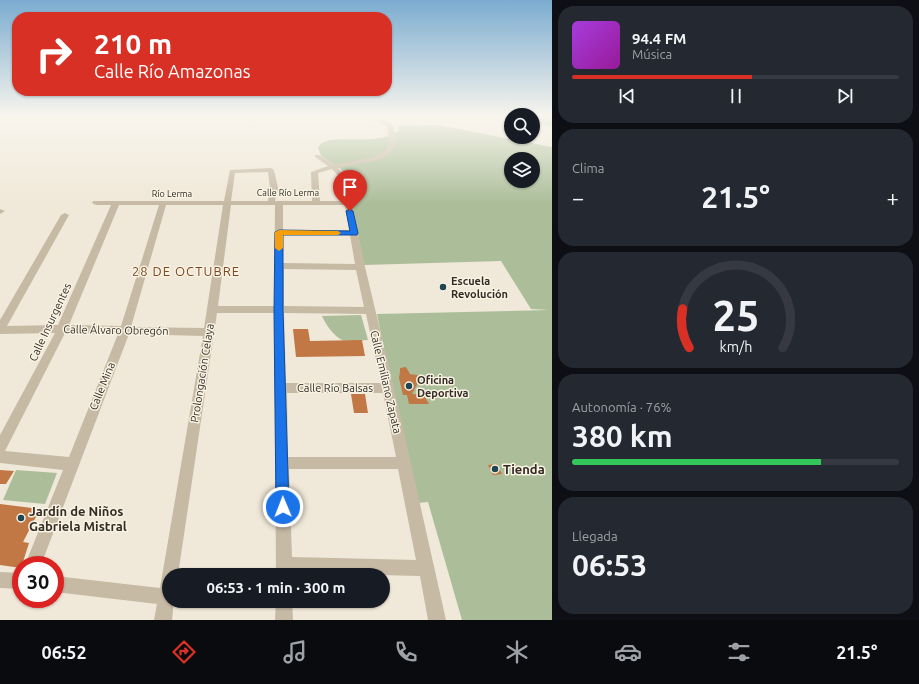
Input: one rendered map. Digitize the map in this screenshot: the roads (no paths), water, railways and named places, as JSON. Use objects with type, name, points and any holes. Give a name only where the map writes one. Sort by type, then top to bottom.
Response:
[{"type":"street","points":[[316,203],[314,172],[383,156],[392,146]]},
{"type":"street","name":"Calle Emiliano Zapata","points":[[317,156],[334,167],[344,179],[360,268],[388,388],[437,620]]},
{"type":"street","name":"Prolongación Celaya","points":[[171,568],[232,171],[271,170],[275,203]]},
{"type":"street","name":"Calle Insurgentes","points":[[0,448],[62,329],[116,202]]},
{"type":"street","name":"Río Lerma","points":[[96,203],[227,204]]},
{"type":"street","points":[[275,203],[279,232],[280,266],[279,310],[284,568]]},
{"type":"street","name":"Calle Río Lerma","points":[[227,204],[348,203]]},
{"type":"street","name":"Calle Mina","points":[[36,556],[125,330],[164,204]]},
{"type":"street","points":[[0,329],[65,214]]},
{"type":"street","points":[[279,232],[354,233]]},
{"type":"street","points":[[280,266],[360,268]]},
{"type":"street","points":[[212,309],[370,311]]},
{"type":"street","name":"Calle Álvaro Obregón","points":[[0,329],[208,332]]},
{"type":"street","name":"Calle Río Balsas","points":[[281,388],[388,388]]},
{"type":"street","points":[[0,457],[72,464]]},
{"type":"street","points":[[282,463],[404,463]]},
{"type":"street","points":[[390,569],[426,568]]},
{"type":"street","points":[[0,580],[12,581]]},
{"type":"street","points":[[64,585],[162,597]]},
{"type":"street","points":[[163,620],[165,608]]},
{"type":"street","points":[[284,608],[284,620]]},
{"type":"place","name":"Escuela Revolución","points":[[443,287]]},
{"type":"place","name":"Oficina Deportiva","points":[[409,386]]},
{"type":"place","name":"Tienda","points":[[495,469]]},
{"type":"place","name":"Jardín de Niños Gabriela Mistral","points":[[21,518]]},
{"type":"district","name":"28 DE OCTUBRE","points":[[186,271]]}]
